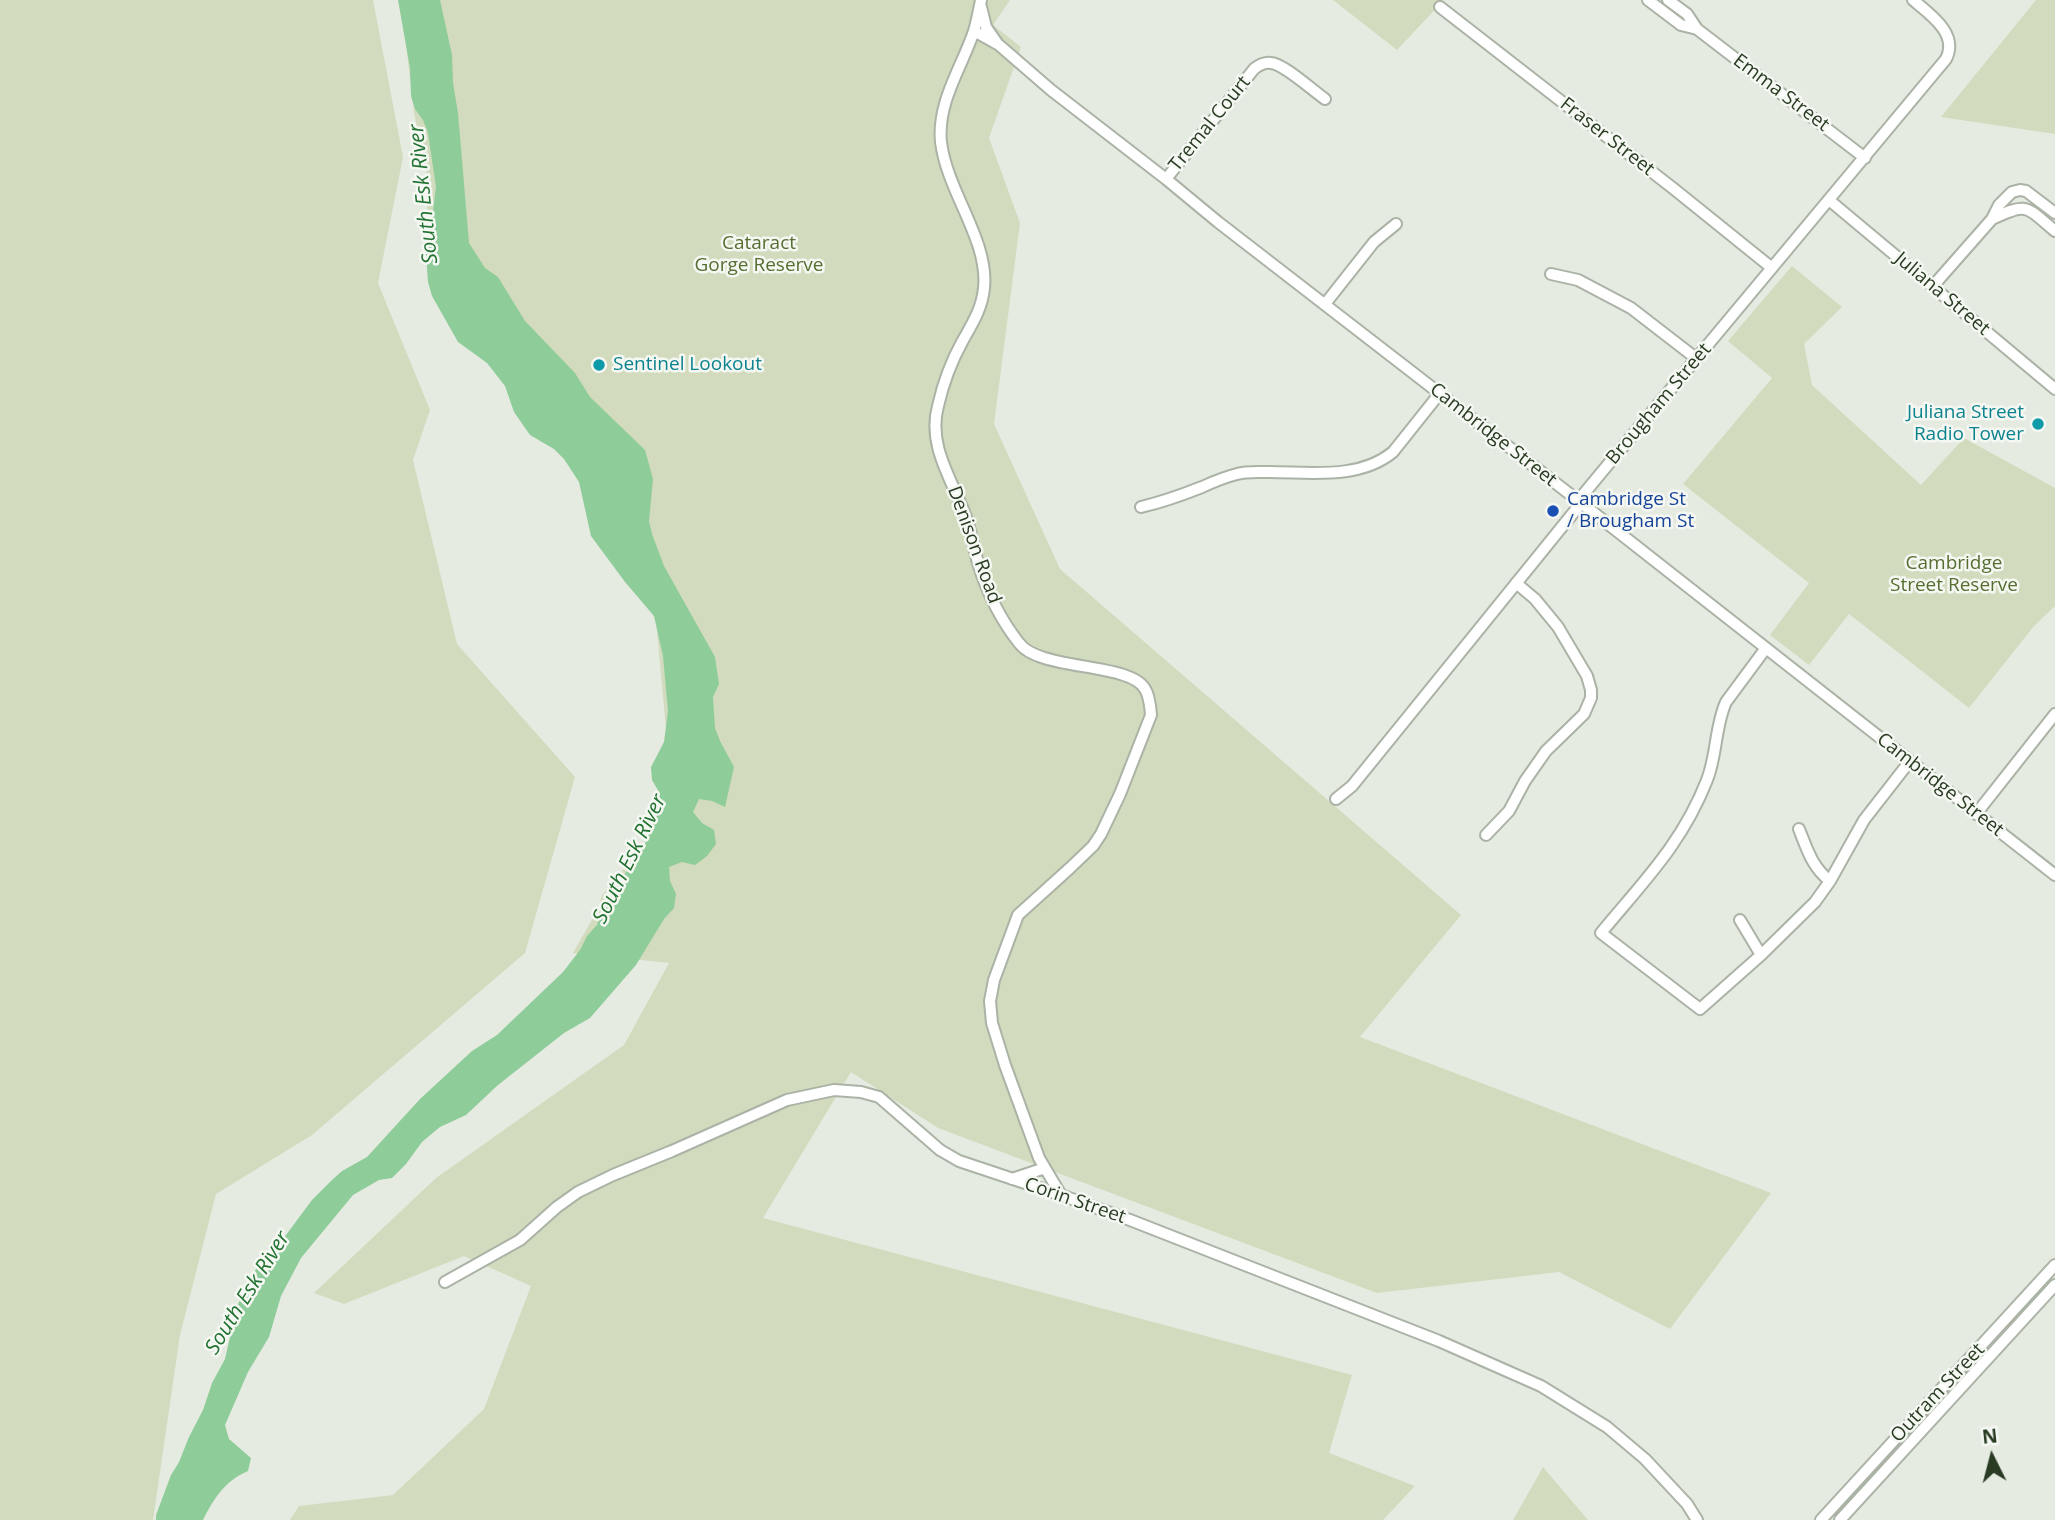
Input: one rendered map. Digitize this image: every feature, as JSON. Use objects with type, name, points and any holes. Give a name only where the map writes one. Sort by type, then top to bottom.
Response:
[{"type":"street","name":"Emma Street","points":[[1648,0],[1681,25],[1697,29]]},
{"type":"street","name":"Emma Street","points":[[1668,0],[1687,14],[1697,29],[1865,158]]},
{"type":"street","name":"Brougham Street","points":[[1336,799],[1352,786],[1578,507],[1584,493],[1946,59],[1950,40],[1942,27],[1913,0]]},
{"type":"street","name":"Denison Road","points":[[981,1],[974,31],[945,107],[941,138],[949,178],[982,254],[984,287],[980,312],[956,355],[937,409],[935,430],[939,453],[965,516],[992,600],[1018,643],[1030,653],[1041,657],[1136,680],[1144,687],[1150,715],[1120,794],[1101,834],[1070,869],[1018,915],[993,980],[990,1001],[992,1023],[1005,1065],[1045,1168],[1061,1195]]},
{"type":"street","name":"Cambridge Street","points":[[981,1],[986,27],[999,45]]},
{"type":"street","name":"Fraser Street","points":[[1440,7],[1772,268]]},
{"type":"street","name":"Cambridge Street","points":[[974,31],[999,45],[1219,222],[2055,875]]},
{"type":"street","name":"Tremal Court","points":[[1166,179],[1260,65],[1278,65],[1325,99]]},
{"type":"street","points":[[1933,286],[1992,219],[2006,197],[2020,190],[2026,191],[2055,214]]},
{"type":"street","name":"Juliana Street","points":[[1829,200],[2055,389]]},
{"type":"street","points":[[1992,219],[2019,207],[2028,209],[2055,231]]},
{"type":"street","points":[[1325,304],[1374,242],[1396,224]]},
{"type":"street","points":[[1550,274],[1578,280],[1631,308],[1697,359]]},
{"type":"street","points":[[1141,508],[1245,472],[1330,473],[1363,467],[1393,452],[1440,393]]},
{"type":"street","points":[[1486,835],[1509,811],[1525,781],[1546,751],[1584,714],[1591,698],[1587,676],[1558,627],[1535,599],[1517,583]]},
{"type":"street","points":[[1766,648],[1726,702],[1720,719],[1714,760],[1690,819],[1655,870],[1601,933],[1700,1009],[1804,914],[1830,881],[1864,820],[1910,761]]},
{"type":"street","points":[[1976,814],[2055,714]]},
{"type":"street","points":[[1799,829],[1819,873],[1830,881]]},
{"type":"street","points":[[1740,920],[1762,955]]},
{"type":"street","name":"Corin Street","points":[[445,1282],[520,1240],[578,1192],[613,1175],[787,1100],[834,1090],[861,1092],[878,1097],[940,1150],[959,1161],[1061,1195],[1407,1328],[1541,1386],[1607,1427],[1645,1459],[1697,1520]]},
{"type":"street","points":[[1012,1179],[1045,1168]]},
{"type":"street","name":"Outram Street","points":[[1821,1520],[2055,1265]]},
{"type":"street","name":"Outram Street","points":[[1840,1520],[2055,1285]]},
{"type":"green space","points":[[0,0],[373,0],[403,157],[378,283],[430,410],[413,460],[457,644],[575,777],[525,953],[312,1135],[216,1194],[180,1335],[153,1520],[0,1520]]},
{"type":"green space","name":"Cataract Gorge Reserve","points":[[401,0],[1010,0],[993,25],[1021,47],[989,138],[1020,223],[994,424],[1060,569],[1461,915],[1360,1037],[1771,1193],[1670,1329],[1559,1272],[1377,1293],[938,1128],[851,1072],[763,1218],[1352,1375],[1329,1453],[1415,1486],[1383,1520],[290,1520],[299,1506],[393,1495],[484,1409],[531,1286],[464,1256],[344,1304],[314,1293],[436,1178],[624,1045],[669,963],[573,953],[598,909],[602,895],[646,842],[661,795],[667,740],[648,533],[426,244],[428,179],[414,113]]},
{"type":"green space","points":[[1333,0],[1444,0],[1397,50]]},
{"type":"green space","points":[[2036,0],[2055,0],[2055,134],[1941,117]]},
{"type":"green space","name":"Cambridge Street Reserve","points":[[1792,266],[1842,307],[1804,344],[1812,385],[1921,485],[1964,438],[2055,488],[2055,606],[2034,626],[1969,708],[1849,614],[1809,665],[1770,635],[1809,583],[1683,484],[1772,378],[1728,341]]},
{"type":"green space","points":[[1543,1467],[1588,1520],[1513,1520]]},
{"type":"water","name":"South Esk River","points":[[398,0],[440,0],[452,55],[469,243],[485,268],[498,277],[525,321],[575,373],[590,397],[645,450],[653,479],[649,521],[652,534],[664,566],[715,657],[719,684],[713,697],[715,728],[734,767],[725,807],[699,799],[693,812],[702,823],[714,830],[716,844],[707,856],[695,865],[682,862],[669,867],[670,881],[676,894],[674,908],[664,919],[636,965],[590,1018],[564,1033],[498,1085],[466,1115],[440,1127],[422,1142],[392,1178],[379,1180],[353,1195],[301,1258],[281,1296],[269,1337],[248,1372],[225,1425],[229,1439],[251,1458],[248,1471],[221,1491],[203,1520],[156,1520],[171,1475],[225,1359],[237,1306],[257,1267],[332,1180],[367,1157],[420,1099],[472,1051],[497,1035],[563,972],[597,925],[610,892],[637,859],[660,806],[659,792],[652,780],[651,767],[664,742],[668,711],[663,656],[654,616],[591,536],[579,482],[564,459],[554,449],[530,435],[514,412],[505,386],[487,363],[458,342],[432,296],[428,282],[425,241],[431,228],[436,187],[428,133],[411,96],[410,68]]},
{"type":"place","name":"Sentinel Lookout","points":[[599,365]]},
{"type":"place","name":"Juliana Street Radio Tower","points":[[2038,424]]},
{"type":"place","name":"Cambridge St / Brougham St","points":[[1553,511]]}]
